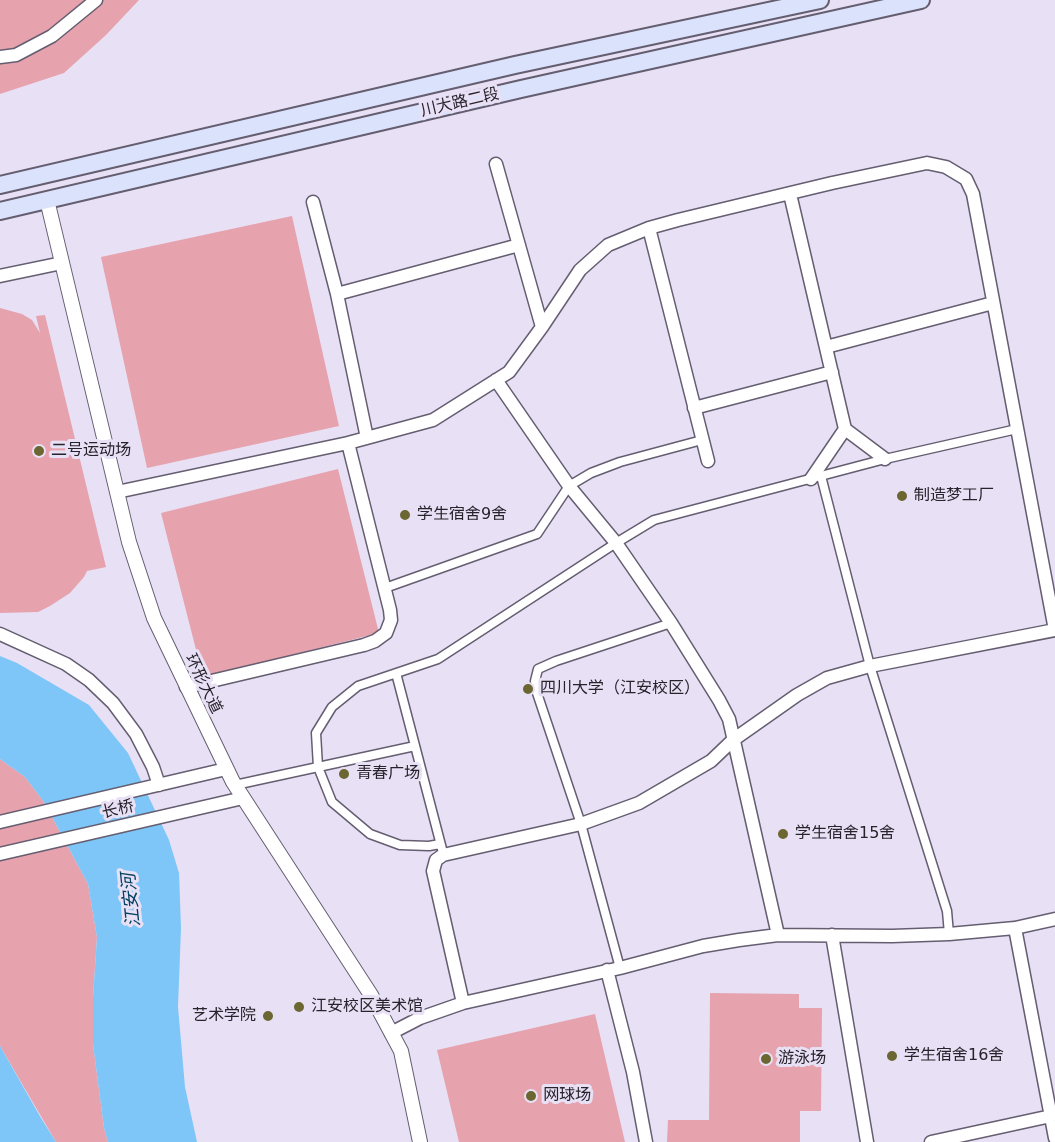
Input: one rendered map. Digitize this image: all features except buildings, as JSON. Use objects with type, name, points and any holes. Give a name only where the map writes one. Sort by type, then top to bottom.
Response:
[{"type":"main road","name":"川大路二段","points":[[0,185],[506,67],[820,0]]},
{"type":"main road","name":"川大路二段","points":[[0,211],[521,89],[921,0]]},
{"type":"street","points":[[0,57],[16,55],[52,36],[96,0]]},
{"type":"street","points":[[117,492],[367,438],[433,420],[509,372],[580,270],[608,245],[649,228],[911,165],[927,163],[946,167],[966,179],[973,194],[1055,630],[870,666],[827,678],[797,695],[734,740],[711,761],[639,803],[580,824],[442,850],[429,846],[400,845],[370,834],[332,802],[318,767],[316,733],[332,707],[358,686],[438,659],[654,520],[885,459],[1017,429]]},
{"type":"street","points":[[496,164],[542,327]]},
{"type":"street","points":[[790,194],[845,429],[885,459]]},
{"type":"street","name":"环形大道","points":[[47,200],[129,542],[154,618],[235,785],[370,994],[392,1033],[401,1051],[420,1142]]},
{"type":"street","points":[[314,202],[337,294],[367,438]]},
{"type":"street","points":[[649,228],[708,461]]},
{"type":"street","points":[[337,294],[519,245]]},
{"type":"street","points":[[0,276],[62,262]]},
{"type":"street","points":[[826,347],[993,303]]},
{"type":"street","points":[[694,408],[832,372]]},
{"type":"street","points":[[496,380],[569,486],[615,543],[671,623],[720,700],[729,719],[778,935]]},
{"type":"street","points":[[845,429],[816,478],[870,666],[947,911],[949,934]]},
{"type":"street","points":[[385,588],[537,534],[569,486],[591,473],[620,462],[702,440]]},
{"type":"street","points":[[186,687],[364,645],[386,633],[391,620],[390,610],[348,442]]},
{"type":"street","points":[[620,968],[580,824],[536,690],[536,681],[538,669],[671,623]]},
{"type":"street","points":[[0,634],[66,664],[89,680],[113,703],[136,734],[153,767],[159,785]]},
{"type":"street","points":[[396,673],[442,850],[433,871],[463,1003]]},
{"type":"street","points":[[235,785],[415,746]]},
{"type":"street","name":"长桥","points":[[0,822],[226,769]]},
{"type":"street","name":"长桥","points":[[0,854],[243,798]]},
{"type":"street","points":[[392,1033],[420,1018],[463,1003],[620,968],[703,946],[778,935],[949,934],[1015,928],[1055,919]]},
{"type":"street","points":[[1015,928],[1055,1138]]},
{"type":"street","points":[[832,935],[867,1142]]},
{"type":"street","points":[[607,970],[633,1072],[646,1142]]},
{"type":"street","points":[[932,1142],[1051,1116]]},
{"type":"shaded area","points":[[0,0],[139,0],[106,35],[64,73],[0,94]]},
{"type":"shaded area","points":[[292,216],[339,426],[147,468],[101,257]]},
{"type":"shaded area","name":"二号运动场","points":[[0,308],[22,314],[32,320],[40,333],[36,316],[45,315],[106,567],[87,571],[70,593],[38,612],[0,613]]},
{"type":"shaded area","points":[[338,469],[379,633],[203,677],[161,513]]},
{"type":"shaded area","points":[[0,759],[25,777],[44,802],[88,884],[97,937],[93,1044],[104,1128],[108,1142],[56,1142],[0,1046]]},
{"type":"shaded area","name":"游泳场","points":[[710,993],[799,994],[799,1008],[822,1008],[821,1111],[800,1111],[800,1142],[667,1142],[668,1120],[709,1120]]},
{"type":"shaded area","name":"网球场","points":[[595,1014],[625,1142],[459,1142],[437,1050]]},
{"type":"water","name":"江安河","points":[[0,656],[17,663],[89,705],[128,753],[169,840],[179,873],[181,928],[178,1007],[185,1087],[197,1142],[108,1142],[104,1128],[93,1044],[97,937],[88,884],[44,802],[25,777],[0,759]]},
{"type":"water","points":[[0,1046],[41,1118],[56,1142],[0,1142]]},
{"type":"place","name":"二号运动场","points":[[39,451]]},
{"type":"place","name":"制造梦工厂","points":[[902,496]]},
{"type":"place","name":"学生宿舍9舍","points":[[405,515]]},
{"type":"place","name":"四川大学（江安校区）","points":[[528,689]]},
{"type":"place","name":"青春广场","points":[[344,774]]},
{"type":"place","name":"学生宿舍15舍","points":[[783,834]]},
{"type":"place","name":"江安校区美术馆","points":[[299,1007]]},
{"type":"place","name":"艺术学院","points":[[268,1016]]},
{"type":"place","name":"学生宿舍16舍","points":[[892,1056]]},
{"type":"place","name":"游泳场","points":[[766,1059]]},
{"type":"place","name":"网球场","points":[[531,1096]]}]
